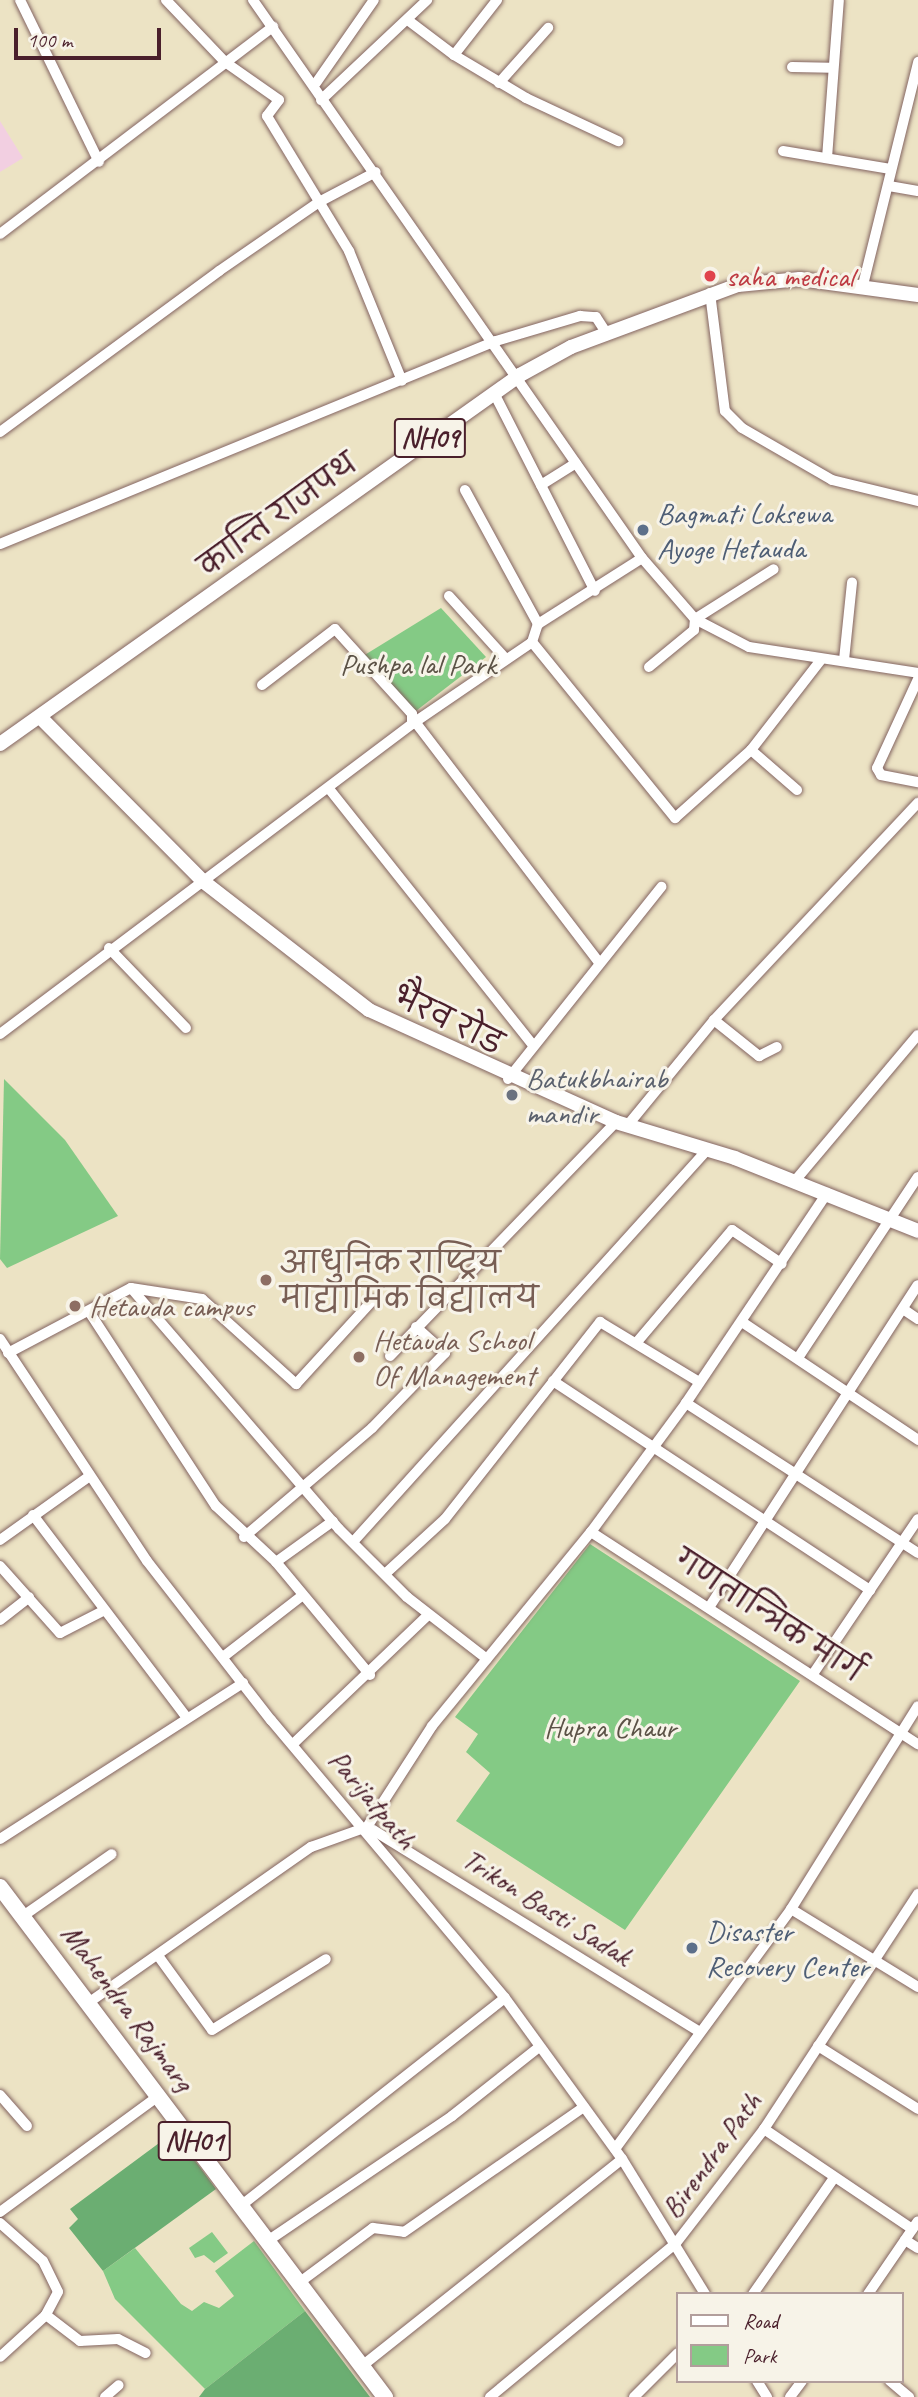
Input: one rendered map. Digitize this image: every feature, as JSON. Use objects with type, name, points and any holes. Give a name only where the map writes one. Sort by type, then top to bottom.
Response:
[{"type":"highway","name":"Mahendra Rajmarg","points":[[0,1887],[91,2001],[385,2397]]},
{"type":"main road","name":"कान्ति राजपथ","points":[[0,744],[520,375],[605,331],[710,293],[800,279],[863,285],[918,295]]},
{"type":"main road","name":"भैरव रोड","points":[[40,717],[204,882],[369,1010],[508,1079],[621,1124],[708,1149],[827,1193],[918,1231]]},
{"type":"street","points":[[20,0],[99,162]]},
{"type":"street","points":[[166,0],[225,62],[279,100],[267,116],[354,260],[402,381]]},
{"type":"street","points":[[253,0],[316,83],[321,100],[376,172],[520,375],[576,463],[642,558],[695,619],[749,647],[820,661],[844,660],[918,673]]},
{"type":"street","points":[[316,83],[374,0]]},
{"type":"street","points":[[321,100],[409,21],[427,0]]},
{"type":"street","points":[[454,55],[498,0]]},
{"type":"street","points":[[827,158],[831,68],[839,0]]},
{"type":"street","points":[[409,21],[454,55],[499,83],[618,141]]},
{"type":"street","points":[[0,234],[99,162],[273,27]]},
{"type":"street","points":[[499,83],[548,28]]},
{"type":"street","points":[[863,285],[891,169],[915,86],[918,62]]},
{"type":"street","points":[[792,67],[831,68]]},
{"type":"street","points":[[783,151],[891,169]]},
{"type":"street","points":[[0,432],[319,202],[376,172]]},
{"type":"street","points":[[889,186],[918,191]]},
{"type":"street","points":[[710,293],[725,411],[742,428],[832,480],[918,501]]},
{"type":"street","points":[[0,544],[496,341],[579,316],[596,317],[605,331]]},
{"type":"street","points":[[494,393],[595,591]]},
{"type":"street","points":[[541,485],[576,463]]},
{"type":"street","points":[[466,490],[538,624]]},
{"type":"street","points":[[0,1034],[109,948],[330,790],[414,724],[532,642],[538,624],[595,591],[642,558]]},
{"type":"street","points":[[695,619],[774,569]]},
{"type":"street","points":[[844,660],[852,582]]},
{"type":"street","points":[[449,596],[506,659]]},
{"type":"street","points":[[649,667],[694,630],[695,619]]},
{"type":"street","points":[[262,685],[335,629],[412,714],[414,724],[599,962]]},
{"type":"street","points":[[532,642],[675,818],[751,750],[820,661]]},
{"type":"street","points":[[918,679],[877,768],[881,775],[918,782]]},
{"type":"street","points":[[751,750],[797,790]]},
{"type":"street","points":[[330,790],[533,1045]]},
{"type":"street","points":[[390,1356],[621,1124],[714,1020],[918,803]]},
{"type":"street","points":[[508,1079],[661,887]]},
{"type":"street","points":[[109,948],[186,1028]]},
{"type":"street","points":[[714,1020],[759,1056],[777,1046]]},
{"type":"street","points":[[794,1182],[918,1035]]},
{"type":"street","points":[[353,1542],[708,1149]]},
{"type":"street","points":[[797,1358],[887,1219],[918,1177]]},
{"type":"street","points":[[91,2001],[159,1956],[311,1847],[367,1827],[432,1726],[591,1532],[686,1403],[782,1264],[827,1193]]},
{"type":"street","points":[[637,1342],[732,1230],[782,1264]]},
{"type":"street","points":[[710,1606],[918,1285]]},
{"type":"street","points":[[131,1288],[353,1542],[428,1615],[487,1659]]},
{"type":"street","points":[[8,1353],[90,1314],[131,1288],[202,1300],[296,1384],[373,1300]]},
{"type":"street","points":[[902,1309],[918,1319]]},
{"type":"street","points":[[90,1314],[216,1506],[244,1537],[276,1562],[370,1675]]},
{"type":"street","points":[[386,1574],[445,1519],[600,1322],[699,1382]]},
{"type":"street","points":[[742,1322],[850,1391],[918,1440]]},
{"type":"street","points":[[244,1537],[305,1488],[445,1353],[416,1327]]},
{"type":"street","name":"Parijatpath","points":[[0,1339],[87,1478],[223,1657],[293,1744],[367,1827],[505,1998],[622,2159],[704,2292]]},
{"type":"street","points":[[552,1381],[764,1523],[870,1590]]},
{"type":"street","points":[[686,1403],[797,1472],[918,1553]]},
{"type":"street","points":[[0,1540],[87,1478]]},
{"type":"street","points":[[33,1515],[103,1611],[185,1715]]},
{"type":"street","points":[[813,1674],[918,1519]]},
{"type":"street","points":[[276,1562],[333,1521]]},
{"type":"street","name":"गणतान्त्रिक मार्ग","points":[[591,1532],[710,1606],[918,1744]]},
{"type":"street","points":[[0,1566],[63,1634],[103,1611]]},
{"type":"street","points":[[223,1657],[303,1595]]},
{"type":"street","points":[[0,1620],[29,1597]]},
{"type":"street","points":[[293,1744],[370,1675],[428,1615]]},
{"type":"street","points":[[0,1839],[185,1715],[243,1683]]},
{"type":"street","points":[[615,2149],[791,1909],[918,1706]]},
{"type":"street","name":"Trikon Basti Sadak","points":[[367,1827],[699,2031]]},
{"type":"street","points":[[23,1916],[112,1854]]},
{"type":"street","name":"Birendra Path","points":[[490,2397],[676,2244],[764,2129],[918,1894]]},
{"type":"street","points":[[791,1909],[918,1987]]},
{"type":"street","points":[[159,1956],[212,2030],[326,1959]]},
{"type":"street","points":[[243,2204],[505,1998]]},
{"type":"street","points":[[818,2046],[918,2109]]},
{"type":"street","points":[[270,2240],[452,2116],[540,2047]]},
{"type":"street","points":[[0,2095],[27,2126]]},
{"type":"street","points":[[0,2212],[160,2095]]},
{"type":"street","points":[[300,2282],[373,2228],[404,2232],[584,2106]]},
{"type":"street","points":[[764,2129],[834,2178],[915,2225],[869,2292]]},
{"type":"street","points":[[362,2366],[622,2159]]},
{"type":"street","points":[[754,2292],[834,2178]]},
{"type":"street","points":[[0,2223],[57,2281],[46,2315],[0,2357]]},
{"type":"street","points":[[905,2240],[918,2248]]},
{"type":"street","points":[[46,2315],[80,2341],[118,2339],[146,2353]]},
{"type":"street","points":[[634,2397],[676,2355]]},
{"type":"street","points":[[892,2383],[909,2397]]},
{"type":"street","points":[[105,2397],[119,2385]]},
{"type":"shaded area","points":[[0,121],[23,158],[0,172]]},
{"type":"green space","name":"Pushpa lal Park","points":[[441,608],[486,657],[412,714],[363,656]]},
{"type":"green space","points":[[4,1079],[65,1140],[118,1216],[7,1268],[0,1259]]},
{"type":"green space","name":"Hupra Chaur","points":[[590,1544],[800,1681],[625,1930],[456,1821],[490,1773],[466,1752],[478,1734],[455,1717]]},
{"type":"green space","points":[[174,2132],[216,2189],[103,2271],[69,2228],[78,2219],[70,2209]]},
{"type":"green space","points":[[212,2232],[228,2253],[214,2263],[204,2255],[195,2258],[189,2248]]},
{"type":"green space","points":[[254,2241],[305,2311],[205,2389],[115,2299],[103,2271],[135,2248],[181,2304],[192,2311],[204,2302],[219,2308],[234,2296],[215,2271]]},
{"type":"green space","points":[[305,2311],[370,2397],[199,2397],[205,2389]]},
{"type":"place","name":"saha medical","points":[[710,276]]},
{"type":"place","name":"Bagmati Loksewa Ayoge Hetauda","points":[[643,530]]},
{"type":"place","name":"Batukbhairab mandir","points":[[512,1095]]},
{"type":"place","name":"आधुनिक राष्ट्रिय माद्यामिक विद्यालय","points":[[266,1280]]},
{"type":"place","name":"Hetauda campus","points":[[75,1306]]},
{"type":"place","name":"Hetauda School Of Management","points":[[359,1357]]},
{"type":"place","name":"Disaster Recovery Center","points":[[692,1948]]}]
